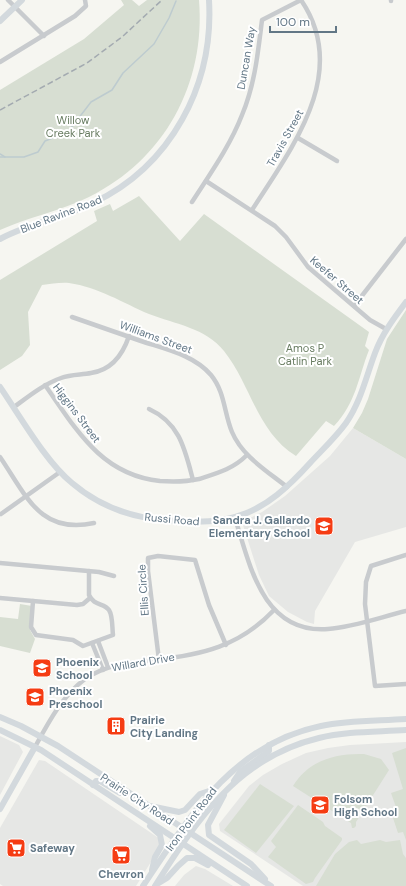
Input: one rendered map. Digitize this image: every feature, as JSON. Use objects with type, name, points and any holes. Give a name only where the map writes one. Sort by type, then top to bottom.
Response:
[{"type":"main road","points":[[0,21],[22,0]]},
{"type":"main road","name":"Blue Ravine Road","points":[[0,239],[35,224],[85,207],[103,198],[137,175],[159,154],[179,125],[197,89],[208,49],[209,0]]},
{"type":"main road","name":"Russi Road","points":[[0,387],[60,472],[90,497],[109,507],[130,514],[188,523],[224,521],[259,508],[287,487],[337,435],[350,417],[360,397],[375,352],[386,329],[406,302]]},
{"type":"main road","name":"Prairie City Road","points":[[0,717],[40,736],[271,886]]},
{"type":"main road","name":"Iron Point Road","points":[[143,886],[211,790],[235,767],[269,744],[303,731],[330,724],[406,719]]},
{"type":"main road","name":"Prairie City Road","points":[[0,730],[34,747],[176,839],[231,877],[247,886]]},
{"type":"main road","name":"Iron Point Road","points":[[155,885],[182,843],[208,808],[234,783],[270,758],[305,742],[347,733],[406,730]]},
{"type":"main road","points":[[234,783],[240,772],[269,751],[269,744]]},
{"type":"main road","name":"Willard Drive","points":[[0,809],[34,747]]},
{"type":"main road","points":[[93,785],[96,781],[100,781],[120,793],[130,794]]},
{"type":"main road","points":[[228,788],[208,825],[209,835],[251,864],[271,886]]},
{"type":"main road","points":[[148,806],[179,812],[185,810],[200,794],[211,790]]},
{"type":"main road","points":[[141,816],[160,835],[162,840],[162,845],[155,857],[152,873]]},
{"type":"main road","points":[[155,885],[167,878],[178,866],[191,857],[231,877]]},
{"type":"street","points":[[8,0],[44,36]]},
{"type":"street","points":[[0,62],[44,36],[84,8],[86,6],[84,0]]},
{"type":"street","name":"Travis Street","points":[[252,210],[298,138],[315,98],[320,62],[314,26],[301,0]]},
{"type":"street","name":"Duncan Way","points":[[206,181],[235,131],[248,99],[257,60],[262,20],[301,0]]},
{"type":"street","points":[[298,138],[337,161]]},
{"type":"street","points":[[192,202],[206,181]]},
{"type":"street","name":"Keefer Street","points":[[206,181],[252,210],[278,229],[302,261],[370,320],[386,329]]},
{"type":"street","points":[[354,306],[406,239]]},
{"type":"street","name":"Williams Street","points":[[72,317],[188,357],[206,370],[219,388],[232,431],[247,455],[287,487]]},
{"type":"street","points":[[14,407],[45,385],[62,377],[96,372],[108,367],[121,354],[129,336]]},
{"type":"street","name":"Higgins Street","points":[[45,385],[87,443],[109,463],[125,472],[146,479],[173,482],[193,480],[226,471],[247,455]]},
{"type":"street","points":[[149,409],[165,418],[177,432],[184,446],[193,480]]},
{"type":"street","points":[[0,457],[41,514],[53,522],[72,526],[94,523]]},
{"type":"street","points":[[1,514],[60,472]]},
{"type":"street","points":[[235,518],[260,590],[274,610],[292,622],[313,629],[335,628],[406,611]]},
{"type":"street","points":[[406,555],[371,566],[365,592],[375,686],[406,684]]},
{"type":"street","name":"Ellis Circle","points":[[159,660],[148,571],[148,558],[158,556],[195,560],[209,605],[226,645]]},
{"type":"street","points":[[0,563],[90,572],[114,576]]},
{"type":"street","points":[[34,601],[31,628],[36,635],[70,640],[83,646],[113,635],[111,614],[106,607],[95,603],[90,598],[88,589],[90,572]]},
{"type":"street","points":[[0,598],[77,605],[86,602],[90,598]]},
{"type":"street","name":"Willard Drive","points":[[34,747],[70,693],[84,680],[108,667],[127,662],[159,660],[207,651],[226,645],[251,631],[274,610]]},
{"type":"street","points":[[98,641],[108,667]]},
{"type":"street","points":[[92,643],[103,670]]},
{"type":"shaded area","name":"Sandra J. Gallardo Elementary School","points":[[353,428],[406,459],[406,527],[355,542],[315,611],[314,624],[288,612],[269,596],[259,575],[242,522],[262,512],[285,496],[330,456]]},
{"type":"shaded area","points":[[0,736],[19,745],[23,752],[0,795]]},
{"type":"shaded area","name":"Folsom High School","points":[[406,742],[406,886],[303,886],[220,831],[219,824],[249,786],[263,775],[282,764],[306,753],[328,748],[350,745]]},
{"type":"shaded area","points":[[39,760],[45,761],[160,839],[159,849],[136,886],[3,886],[0,884],[0,828]]},
{"type":"shaded area","points":[[196,866],[205,869],[233,886],[175,886],[184,875]]},
{"type":"green space","name":"Willow Creek Park","points":[[121,0],[132,0],[139,6],[147,0],[199,0],[199,31],[195,61],[187,89],[175,116],[159,141],[139,162],[116,181],[78,202],[0,230],[0,90],[84,39],[124,5]]},
{"type":"green space","name":"Amos P Catlin Park","points":[[139,196],[180,241],[204,214],[369,332],[365,346],[369,350],[356,390],[347,408],[334,426],[326,421],[296,456],[283,446],[272,434],[263,421],[233,364],[217,343],[190,328],[149,314],[110,296],[80,285],[56,283],[42,285],[28,312],[30,345],[22,356],[0,370],[0,280],[97,221],[94,211],[110,204],[113,211]]},
{"type":"green space","points":[[406,310],[406,459],[353,428],[368,399],[387,339]]},
{"type":"green space","points":[[20,604],[32,606],[30,630],[35,639],[30,653],[0,646],[0,617],[18,619]]},
{"type":"green space","points":[[406,748],[406,840],[403,832],[398,833],[391,812],[397,810],[391,793],[403,789],[392,753]]},
{"type":"green space","points":[[364,754],[381,759],[389,770],[356,822],[356,826],[354,828],[352,828],[351,823],[293,786],[299,777],[315,764],[333,757]]},
{"type":"green space","points":[[260,784],[294,806],[256,853],[224,830]]},
{"type":"green space","points":[[298,805],[323,822],[325,826],[342,838],[313,882],[306,884],[268,857],[276,847],[271,841]]},
{"type":"green space","points":[[357,840],[361,844],[380,840],[386,842],[400,840],[403,854],[406,858],[406,886],[316,886],[335,854],[349,842]]},
{"type":"waterway","points":[[0,157],[24,157],[38,152],[45,141],[68,132],[91,102],[112,90],[123,73],[154,44],[169,18],[176,1]]},
{"type":"waterway","points":[[0,154],[5,157]]},
{"type":"railway","points":[[0,110],[87,63],[122,37],[162,0]]},
{"type":"place","name":"Sandra J. Gallardo Elementary School","points":[[324,526]]},
{"type":"place","name":"Phoenix School","points":[[42,668]]},
{"type":"place","name":"Phoenix Preschool","points":[[35,697]]},
{"type":"place","name":"Prairie City Landing","points":[[116,726]]},
{"type":"place","name":"Folsom High School","points":[[320,805]]},
{"type":"place","name":"Safeway","points":[[16,848]]},
{"type":"place","name":"Chevron","points":[[121,855]]}]
